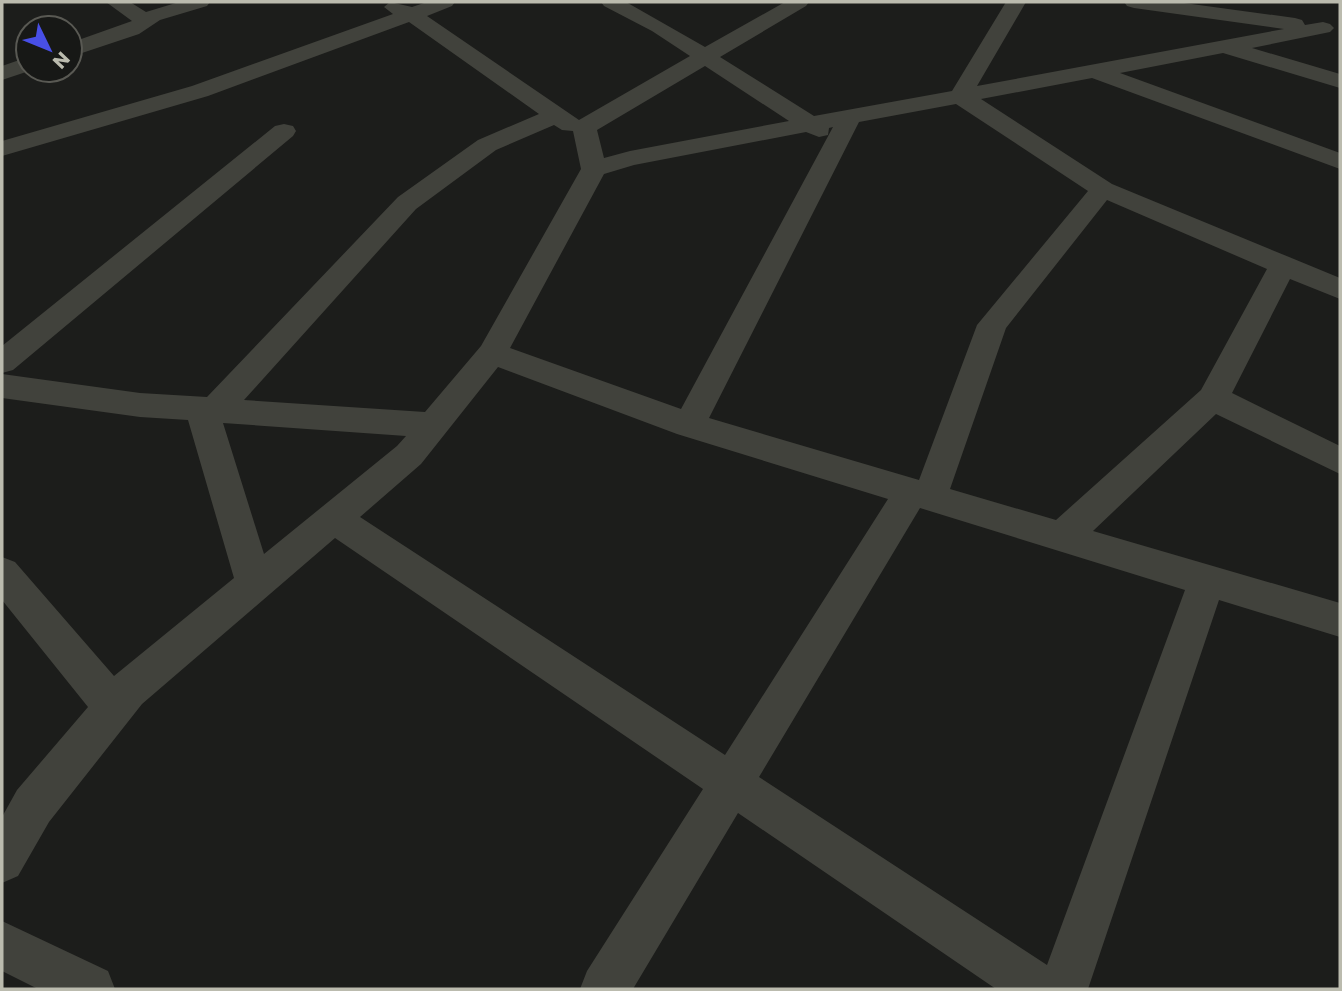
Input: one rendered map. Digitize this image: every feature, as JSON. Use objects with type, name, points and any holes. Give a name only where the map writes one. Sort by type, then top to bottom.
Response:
[{"type":"street","points":[[116,2],[146,21]]},
{"type":"street","points":[[84,45],[132,30],[146,21],[200,2]]},
{"type":"street","points":[[382,2],[411,14],[554,116],[567,124],[584,127],[799,2]]},
{"type":"street","points":[[2,149],[200,91],[445,2]]},
{"type":"street","points":[[611,2],[705,57],[810,124]]},
{"type":"street","points":[[960,96],[1016,2]]},
{"type":"street","points":[[1134,2],[1332,29]]},
{"type":"street","points":[[594,169],[630,158],[810,124],[844,129],[960,96],[1332,29]]},
{"type":"street","points":[[1224,47],[1340,81]]},
{"type":"street","points":[[1094,71],[1340,161]]},
{"type":"street","points":[[960,96],[1103,189],[1340,289]]},
{"type":"street","points":[[255,586],[204,422],[407,203],[487,145],[554,116]]},
{"type":"street","points":[[2,860],[33,806],[128,691],[409,456],[492,353],[594,169],[584,127]]},
{"type":"street","points":[[689,425],[844,129]]},
{"type":"street","points":[[2,362],[284,131]]},
{"type":"street","points":[[605,989],[730,784],[920,494],[992,325],[1103,189]]},
{"type":"street","points":[[1062,537],[1213,398],[1283,265]]},
{"type":"street","points":[[492,353],[689,425],[1340,620]]},
{"type":"street","points":[[2,386],[140,405],[434,425]]},
{"type":"street","points":[[1213,398],[1340,461]]},
{"type":"street","points":[[335,519],[1039,989]]},
{"type":"street","points":[[2,573],[114,708]]},
{"type":"street","points":[[1063,989],[1207,580]]},
{"type":"street","points":[[2,944],[90,989]]}]
